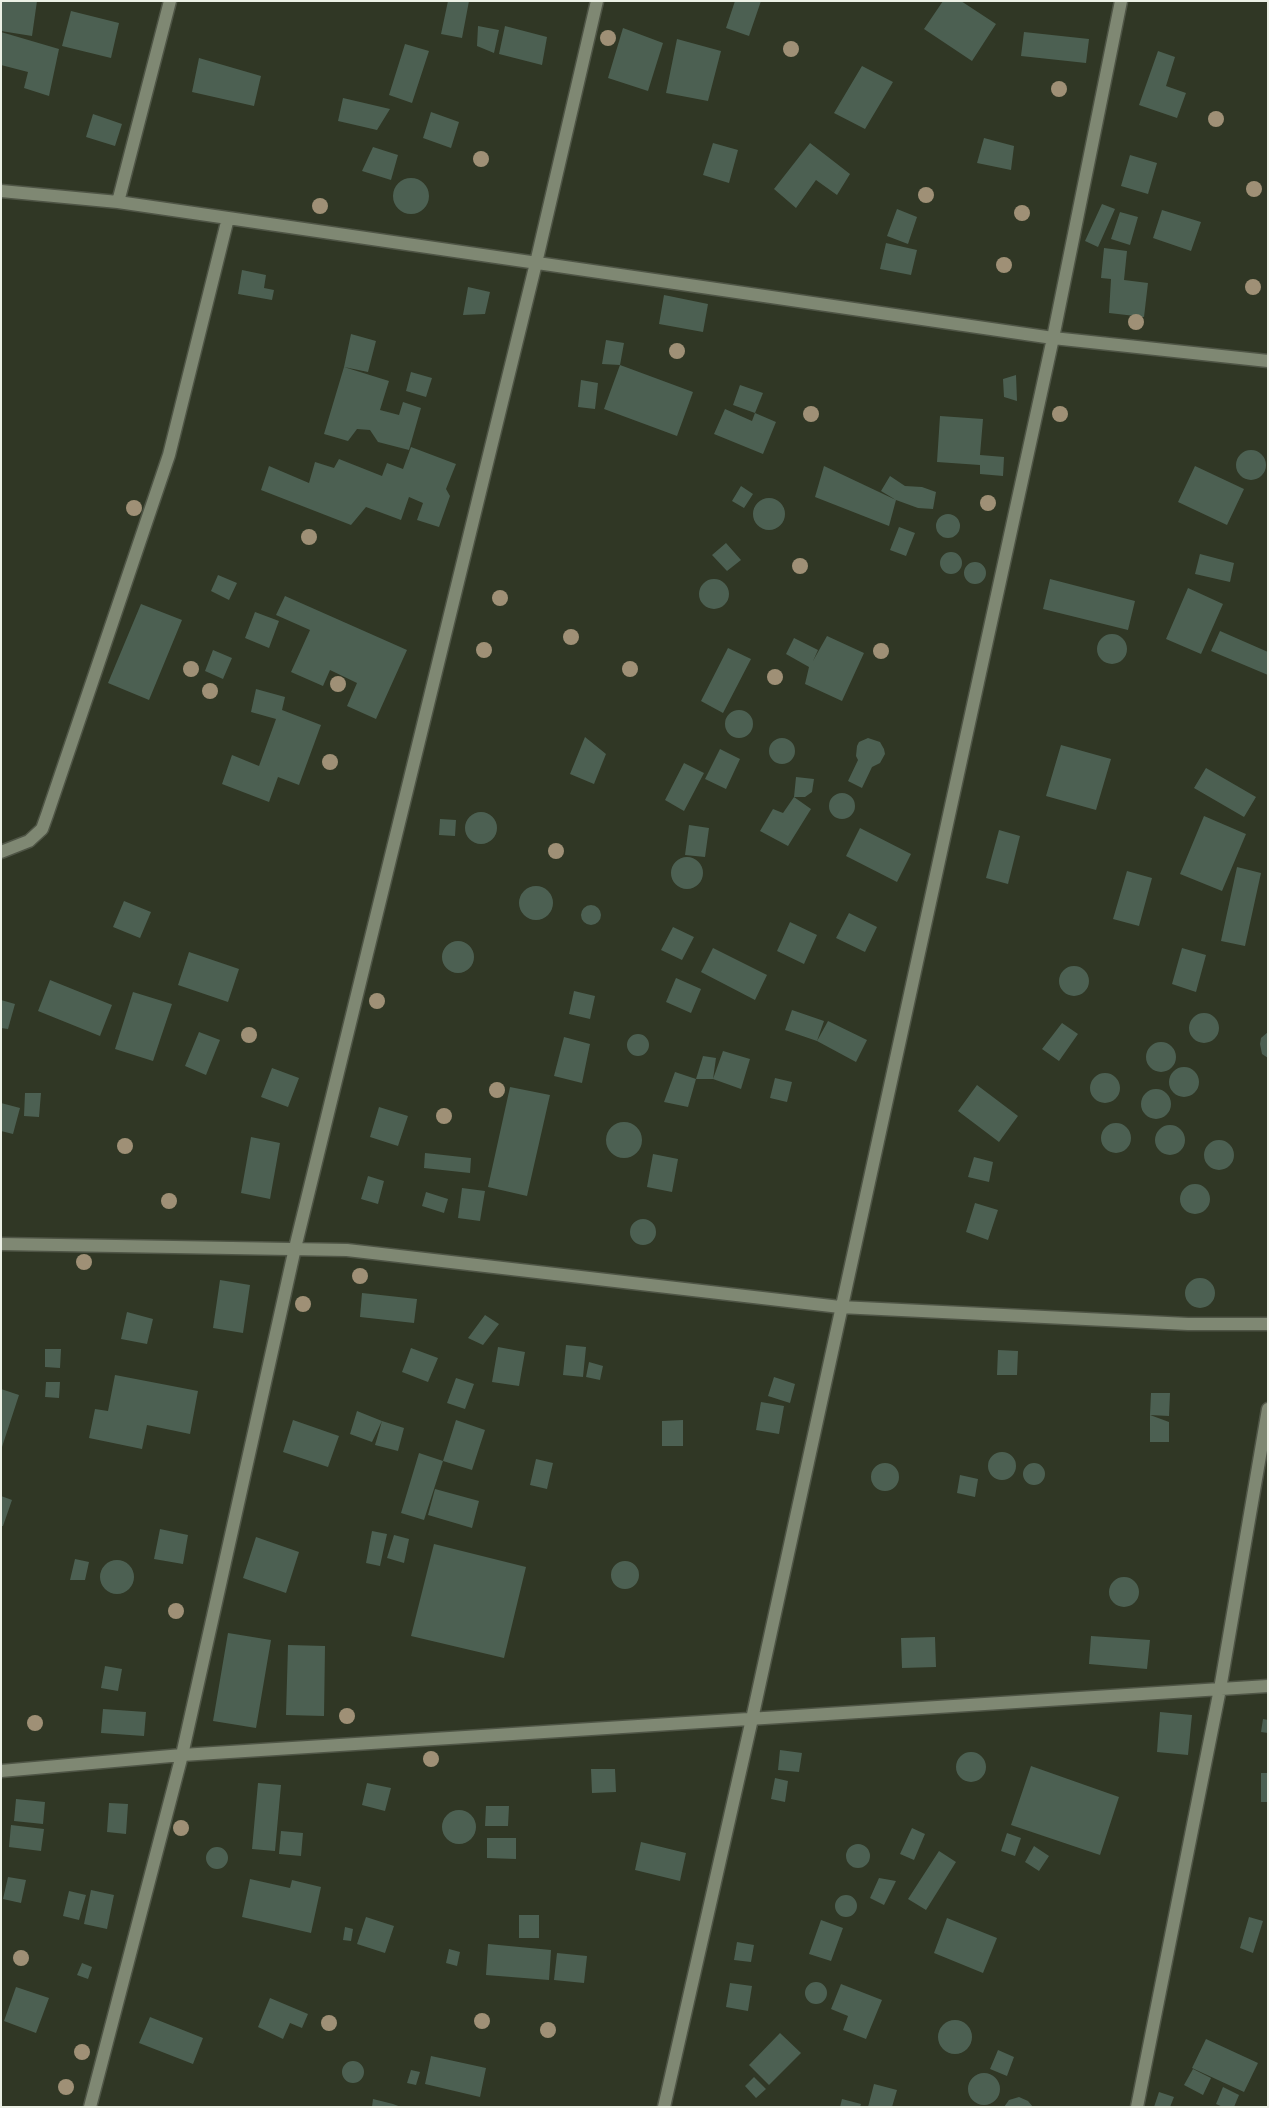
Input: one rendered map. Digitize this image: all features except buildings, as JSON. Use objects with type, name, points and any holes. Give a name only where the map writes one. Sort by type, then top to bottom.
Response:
[{"type":"street","points":[[118,202],[170,1]]},
{"type":"street","points":[[90,2107],[182,1755],[295,1248],[536,263],[597,1]]},
{"type":"street","points":[[664,2107],[752,1719],[840,1306],[1053,338],[1121,1]]},
{"type":"street","points":[[1,191],[118,202],[1053,338],[1268,361]]},
{"type":"street","points":[[1,852],[29,841],[42,829],[169,455],[228,218]]},
{"type":"street","points":[[1,1244],[347,1250],[840,1306],[1188,1324],[1268,1324]]},
{"type":"street","points":[[1137,2107],[1220,1689],[1268,1409]]},
{"type":"street","points":[[1,1771],[182,1755],[1268,1686]]}]
